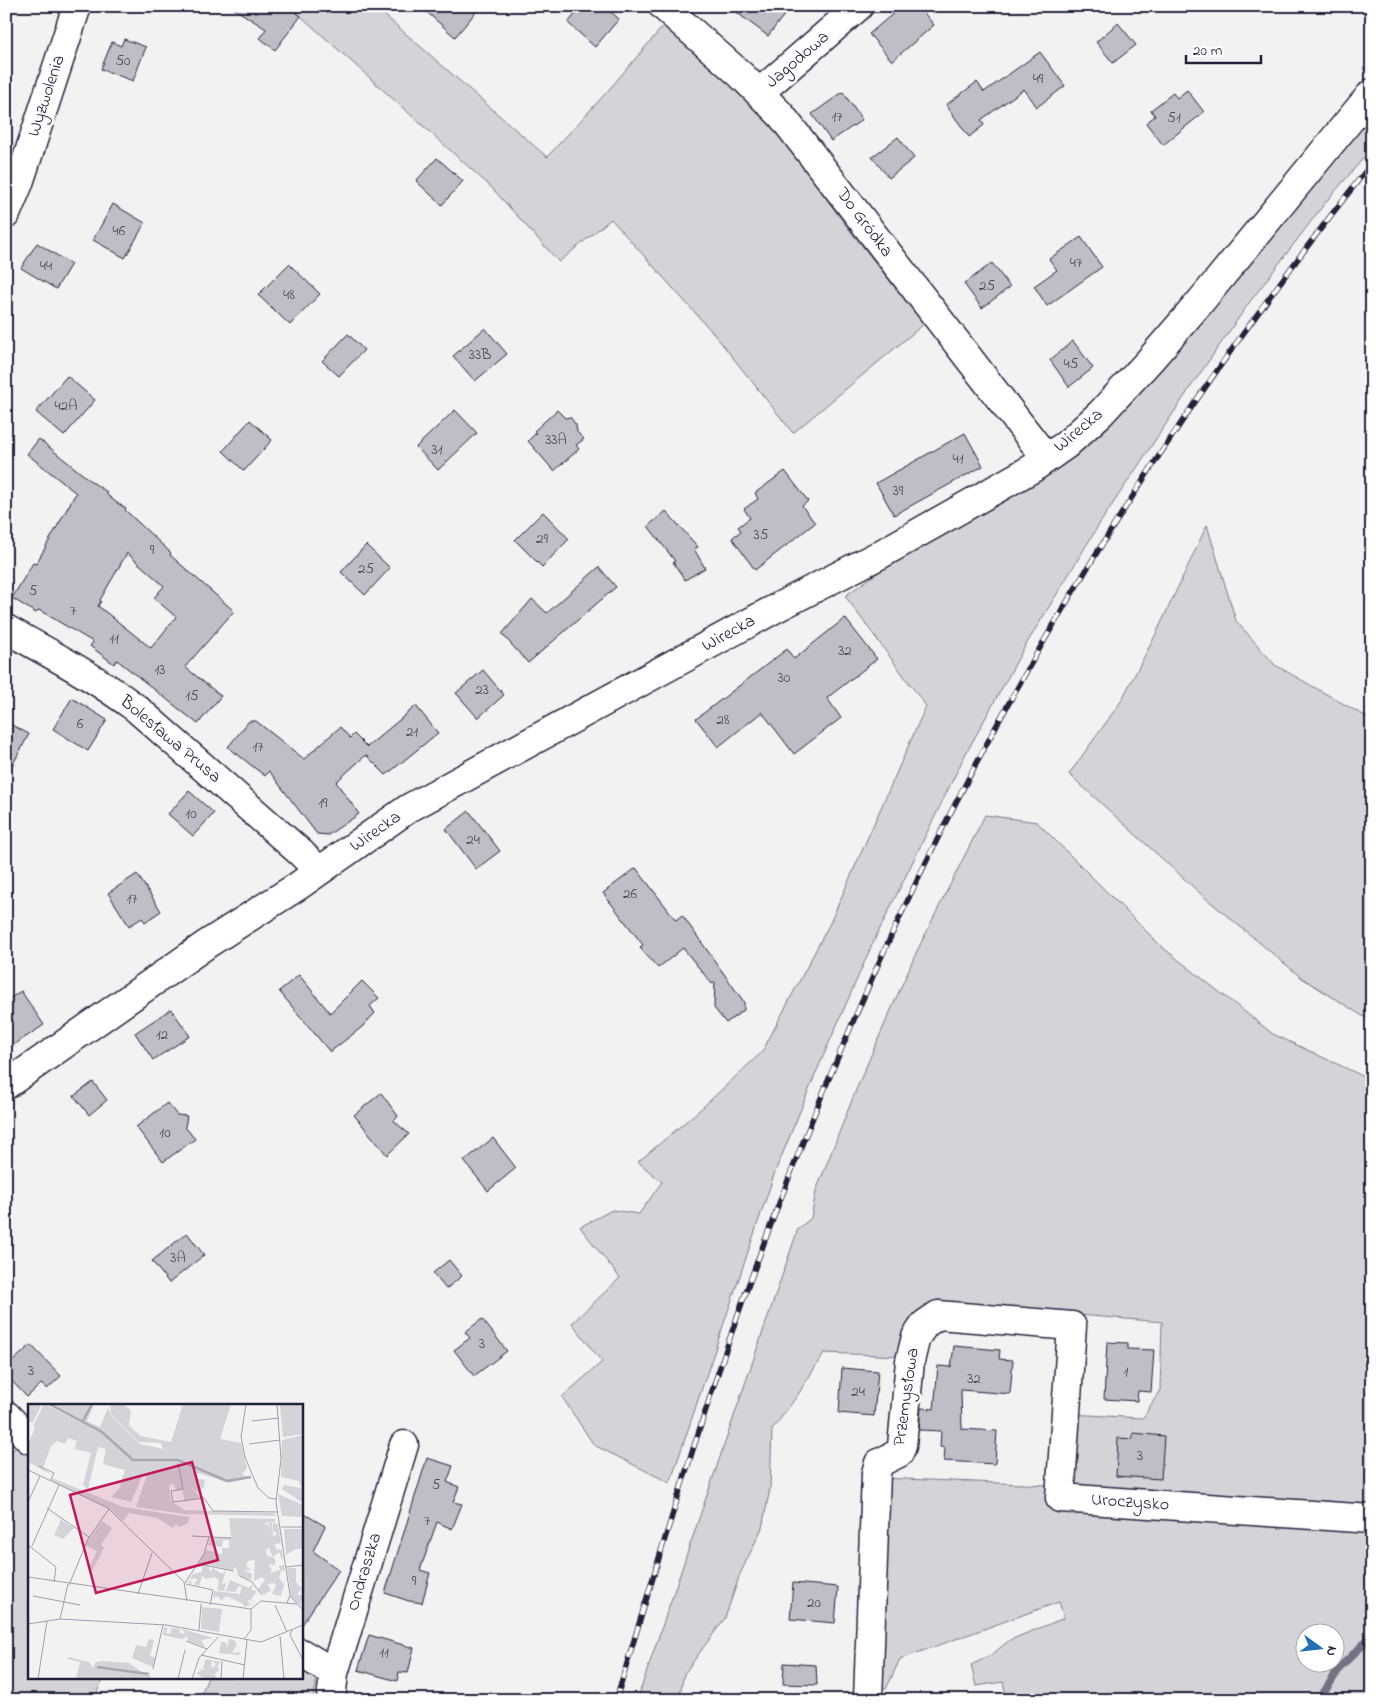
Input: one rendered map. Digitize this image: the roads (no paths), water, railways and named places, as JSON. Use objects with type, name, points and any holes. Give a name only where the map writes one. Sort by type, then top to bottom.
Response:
[{"type":"street","name":"Wyzwolenia","points":[[6,214],[19,183],[77,6]]},
{"type":"street","name":"Do Gródka","points":[[663,6],[741,75],[781,115],[1046,458]]},
{"type":"street","name":"Jagodowa","points":[[759,93],[859,6]]},
{"type":"street","name":"Wirecka","points":[[6,1085],[207,944],[319,871],[409,808],[780,606],[882,554],[1033,468],[1067,444],[1102,413],[1150,361],[1372,93]]},
{"type":"street","name":"Bolesława Prusa","points":[[6,629],[70,664],[137,709],[319,871]]},
{"type":"street","name":"Przemysłowa","points":[[868,1700],[876,1473],[879,1463],[899,1454],[902,1446],[910,1361],[916,1337],[925,1324],[938,1315],[1072,1326]]},
{"type":"street","name":"Uroczysko","points":[[1072,1326],[1060,1498],[1372,1519]]},
{"type":"street","name":"Ondraszka","points":[[331,1700],[334,1673],[404,1445]]},
{"type":"street","points":[[302,1654],[334,1673]]},
{"type":"waterway","points":[[1319,1700],[1341,1666],[1372,1636]]},
{"type":"railway","points":[[616,1700],[661,1550],[742,1303],[767,1234],[807,1131],[850,1029],[902,913],[958,799],[1018,687],[1081,578],[1149,471],[1220,366],[1294,263],[1372,163]]}]
